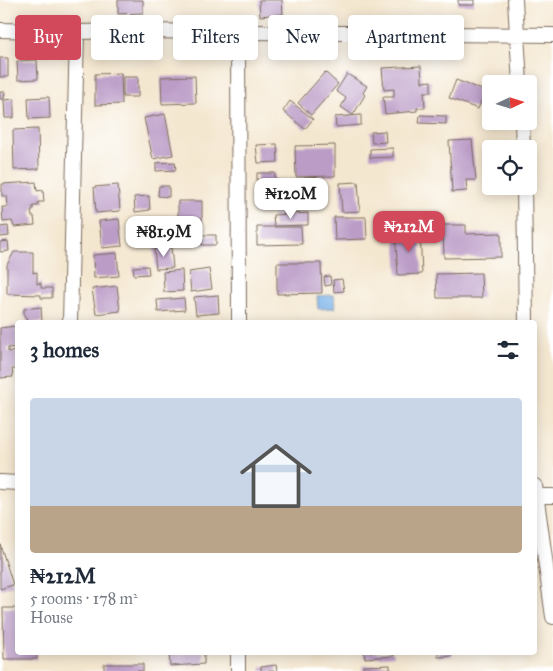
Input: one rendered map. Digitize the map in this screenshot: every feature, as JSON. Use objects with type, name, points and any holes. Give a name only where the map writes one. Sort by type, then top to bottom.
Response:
[{"type":"street","points":[[515,0],[520,75]]},
{"type":"street","points":[[0,30],[15,30]]},
{"type":"street","points":[[81,32],[173,32]]},
{"type":"street","points":[[258,32],[553,35]]},
{"type":"street","points":[[70,320],[76,60]]},
{"type":"street","points":[[238,60],[239,320]]},
{"type":"street","points":[[524,195],[526,320]]},
{"type":"street","points":[[0,482],[15,483]]},
{"type":"street","points":[[537,493],[553,496]]},
{"type":"street","points":[[537,507],[553,617]]},
{"type":"street","points":[[238,655],[238,671]]},
{"type":"water","points":[[334,295],[335,308],[318,309],[317,296]]},
{"type":"building","points":[[118,0],[143,0],[143,13],[118,14]]},
{"type":"building","points":[[259,0],[282,0],[283,14],[260,16]]},
{"type":"building","points":[[458,0],[474,0],[474,5],[458,5]]},
{"type":"building","points":[[0,58],[8,58],[8,77],[0,77]]},
{"type":"building","points":[[37,60],[38,79],[18,80],[17,61]]},
{"type":"building","points":[[421,66],[422,82],[431,81],[431,92],[424,92],[425,108],[417,108],[417,111],[385,114],[383,97],[394,97],[394,89],[384,90],[382,68]]},
{"type":"building","points":[[325,72],[338,84],[311,115],[298,103]]},
{"type":"building","points":[[121,73],[122,104],[95,105],[95,74]]},
{"type":"building","points":[[347,74],[367,86],[363,93],[365,95],[353,115],[341,107],[346,98],[336,91]]},
{"type":"building","points":[[195,76],[196,103],[162,104],[161,77]]},
{"type":"building","points":[[123,77],[138,77],[138,97],[123,97]]},
{"type":"building","points":[[456,80],[482,90],[482,99],[478,109],[449,98]]},
{"type":"building","points":[[0,92],[5,92],[4,99],[0,99]]},
{"type":"building","points":[[49,97],[50,118],[29,119],[28,98]]},
{"type":"building","points":[[14,99],[14,118],[5,118],[4,100]]},
{"type":"building","points":[[290,101],[313,119],[305,129],[283,111]]},
{"type":"building","points":[[165,114],[173,155],[153,159],[144,118]]},
{"type":"building","points":[[361,115],[361,125],[336,127],[335,117]]},
{"type":"building","points":[[420,115],[446,116],[446,124],[419,123]]},
{"type":"building","points":[[38,129],[39,169],[14,170],[13,130]]},
{"type":"building","points":[[385,131],[386,142],[372,143],[371,132]]},
{"type":"building","points":[[472,140],[476,180],[466,180],[467,191],[452,192],[449,141]]},
{"type":"building","points":[[277,144],[278,162],[258,163],[256,145]]},
{"type":"building","points":[[335,145],[335,176],[296,177],[295,146]]},
{"type":"building","points":[[393,148],[393,157],[370,158],[370,149]]},
{"type":"building","points":[[175,162],[176,170],[156,171],[156,163]]},
{"type":"building","points":[[257,173],[275,173],[275,182],[257,182]]},
{"type":"building","points":[[36,182],[37,191],[43,190],[44,202],[38,202],[38,206],[33,206],[33,210],[31,210],[35,225],[14,227],[12,221],[3,222],[2,207],[8,207],[7,196],[2,196],[2,184]]},
{"type":"building","points":[[358,182],[360,211],[342,212],[340,183]]},
{"type":"building","points":[[118,185],[120,211],[96,213],[94,187]]},
{"type":"building","points":[[159,186],[169,186],[169,197],[158,196]]},
{"type":"building","points":[[283,186],[284,203],[260,204],[260,187]]},
{"type":"building","points":[[149,196],[150,210],[135,212],[134,197]]},
{"type":"building","points":[[178,201],[202,201],[202,223],[198,223],[198,241],[178,242]]},
{"type":"building","points":[[308,213],[308,225],[274,226],[273,215]]},
{"type":"building","points":[[334,217],[366,217],[367,239],[335,240]]},
{"type":"building","points":[[119,219],[122,246],[102,248],[99,221]]},
{"type":"building","points":[[443,225],[466,225],[466,234],[501,233],[501,257],[444,258]]},
{"type":"building","points":[[8,226],[9,236],[0,237],[0,227]]},
{"type":"building","points":[[257,227],[301,227],[302,244],[257,245]]},
{"type":"building","points":[[135,230],[149,230],[149,242],[135,242]]},
{"type":"building","points":[[420,230],[422,274],[398,275],[395,232]]},
{"type":"building","points":[[202,235],[216,235],[216,245],[202,245]]},
{"type":"building","points":[[8,241],[9,251],[0,252],[0,242]]},
{"type":"building","points":[[171,247],[173,268],[156,269],[154,249]]},
{"type":"building","points":[[14,252],[33,252],[33,273],[37,272],[37,284],[41,283],[41,288],[52,288],[52,298],[41,298],[41,295],[7,294],[7,265]]},
{"type":"building","points":[[117,253],[119,276],[94,278],[93,255]]},
{"type":"building","points":[[277,263],[321,263],[322,293],[277,294]]},
{"type":"building","points":[[148,266],[149,274],[134,275],[133,267]]},
{"type":"building","points":[[209,269],[212,289],[191,292],[189,272]]},
{"type":"building","points":[[182,270],[183,291],[164,292],[163,272]]},
{"type":"building","points":[[481,273],[482,298],[437,298],[436,274]]},
{"type":"building","points":[[330,276],[331,285],[325,286],[324,277]]},
{"type":"building","points":[[342,279],[344,291],[334,292],[333,280]]},
{"type":"building","points":[[117,286],[120,311],[96,314],[92,289]]},
{"type":"building","points":[[218,295],[219,313],[196,315],[194,297]]},
{"type":"building","points":[[184,298],[185,310],[158,312],[157,300]]},
{"type":"building","points":[[41,307],[42,320],[27,320],[26,317],[24,317],[24,309]]},
{"type":"building","points":[[15,326],[15,347],[8,348],[8,352],[15,351],[15,369],[12,369],[13,377],[0,378],[0,328]]},
{"type":"building","points":[[0,544],[13,585],[0,589]]},
{"type":"building","points":[[3,608],[15,608],[15,655],[37,655],[37,659],[4,659]]},
{"type":"building","points":[[169,655],[204,655],[204,664],[170,666]]},
{"type":"building","points":[[364,655],[394,656],[365,658]]},
{"type":"building","points":[[438,655],[452,655],[452,656],[438,657]]},
{"type":"building","points":[[104,664],[143,664],[143,671],[104,671]]},
{"type":"building","points":[[276,665],[277,671],[261,671],[261,667]]},
{"type":"building","points":[[390,665],[390,671],[363,671],[363,666]]}]
